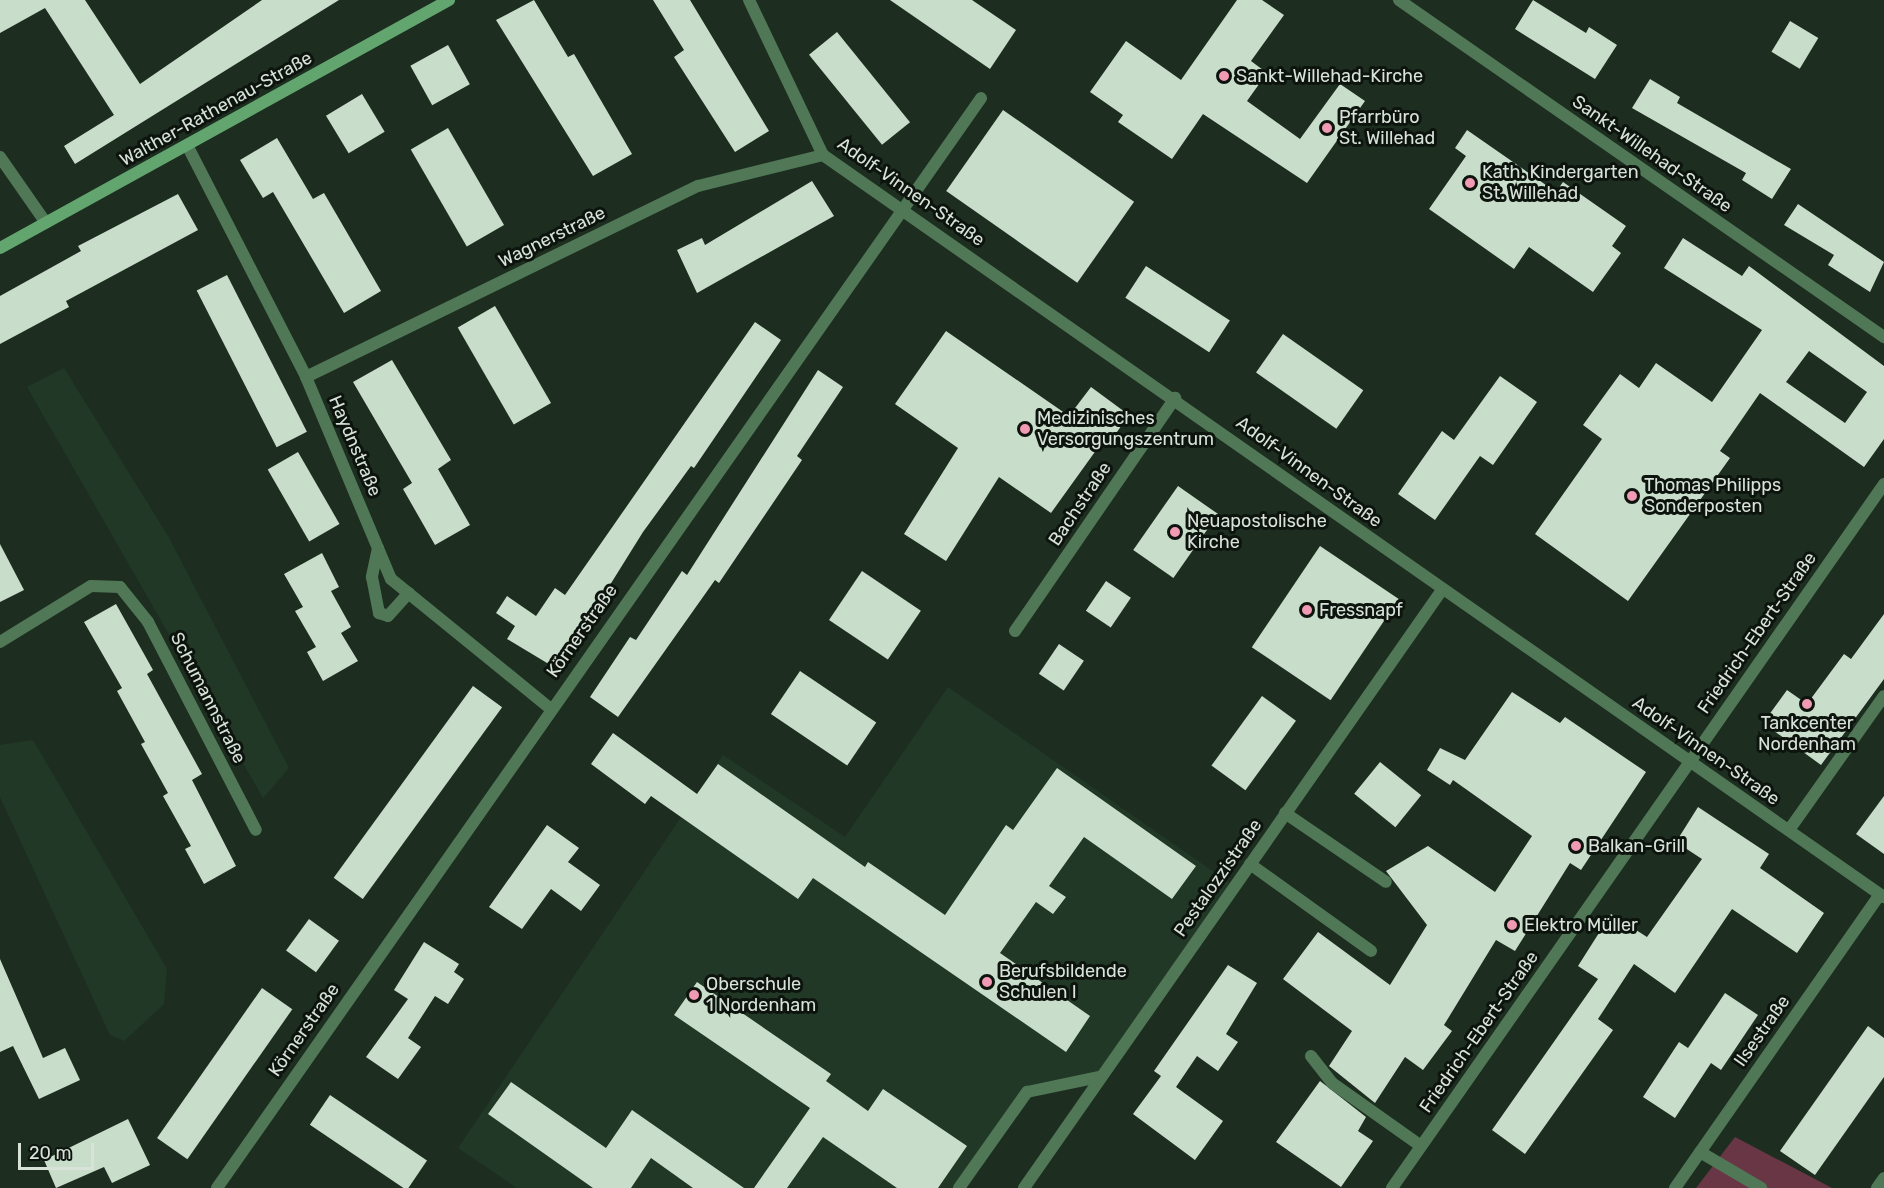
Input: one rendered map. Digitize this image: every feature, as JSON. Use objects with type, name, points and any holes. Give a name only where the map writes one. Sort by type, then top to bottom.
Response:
[{"type":"street","name":"Walther-Rathenau-Straße","points":[[0,248],[188,147],[449,0]]},
{"type":"street","name":"Adolf-Vinnen-Straße","points":[[749,0],[823,155],[903,208],[1175,398],[1443,590],[1882,896]]},
{"type":"street","name":"Sankt-Willehad-Straße","points":[[1400,0],[1884,338]]},
{"type":"street","name":"Körnerstraße","points":[[217,1188],[550,708],[981,98]]},
{"type":"street","name":"Haydnstraße","points":[[188,147],[306,377],[391,579],[550,708]]},
{"type":"street","name":"Wagnerstraße","points":[[306,377],[698,186],[823,155]]},
{"type":"street","points":[[0,157],[46,223]]},
{"type":"street","name":"Bachstraße","points":[[1015,631],[1175,398]]},
{"type":"street","name":"Friedrich-Ebert-Straße","points":[[1392,1188],[1884,484]]},
{"type":"street","points":[[378,547],[372,577],[379,613],[388,616],[409,594]]},
{"type":"street","name":"Schumannstraße","points":[[0,642],[91,586],[120,587],[148,622],[256,830]]},
{"type":"street","name":"Pestalozzistraße","points":[[1024,1188],[1099,1077],[1443,590]]},
{"type":"street","points":[[1789,830],[1884,696]]},
{"type":"street","points":[[1285,813],[1386,882]]},
{"type":"street","points":[[1250,864],[1371,951]]},
{"type":"street","name":"Ilsestraße","points":[[1674,1188],[1882,896]]},
{"type":"street","points":[[1311,1056],[1332,1083],[1421,1146]]},
{"type":"street","points":[[959,1188],[1027,1092],[1099,1077]]},
{"type":"street","points":[[1700,1152],[1761,1188]]},
{"type":"street","points":[[1877,1188],[1884,1178]]},
{"type":"shaded area","points":[[64,368],[168,536],[289,768],[263,798],[27,387]]},
{"type":"shaded area","points":[[948,687],[1234,886],[1099,1077],[1027,1093],[959,1188],[517,1188],[458,1148],[723,755],[845,837]]},
{"type":"shaded area","points":[[33,740],[167,969],[164,1004],[124,1041],[110,1035],[0,797],[0,745]]},
{"type":"shaded area","points":[[1735,1137],[1832,1188],[1696,1188]]},
{"type":"building","points":[[0,0],[85,0],[140,84],[262,0],[339,0],[75,164],[64,146],[114,115],[45,8],[0,33]]},
{"type":"building","points":[[534,0],[568,57],[574,54],[632,154],[593,176],[496,20]]},
{"type":"building","points":[[653,0],[690,0],[769,131],[735,152],[674,57],[684,50]]},
{"type":"building","points":[[890,0],[972,0],[1016,30],[990,69]]},
{"type":"building","name":"Sankt-Willehad-Kirche","points":[[1237,0],[1262,0],[1284,15],[1251,61],[1267,73],[1247,101],[1300,139],[1340,84],[1365,101],[1307,183],[1203,114],[1172,159],[1118,122],[1123,115],[1090,92],[1126,41],[1181,80]]},
{"type":"building","points":[[1533,0],[1586,33],[1589,27],[1617,45],[1595,79],[1515,29]]},
{"type":"building","points":[[1790,21],[1818,38],[1800,69],[1771,52]]},
{"type":"building","points":[[837,32],[910,122],[882,145],[809,55]]},
{"type":"building","points":[[448,45],[470,84],[432,105],[410,66]]},
{"type":"building","points":[[1650,79],[1680,97],[1677,103],[1791,169],[1772,199],[1742,180],[1746,173],[1632,108]]},
{"type":"building","points":[[362,94],[385,132],[349,153],[326,116]]},
{"type":"building","points":[[1003,110],[1134,202],[1077,283],[946,191]]},
{"type":"building","points":[[448,128],[504,225],[467,246],[411,150]]},
{"type":"building","points":[[1467,130],[1556,192],[1563,182],[1626,226],[1612,246],[1621,253],[1593,292],[1529,247],[1514,269],[1429,209],[1466,156],[1455,148]]},
{"type":"building","points":[[277,138],[313,199],[324,193],[381,291],[344,313],[273,192],[263,198],[240,160]]},
{"type":"building","points":[[812,181],[834,216],[697,293],[677,250],[702,238],[705,245]]},
{"type":"building","points":[[178,194],[198,230],[66,301],[69,307],[0,344],[0,296],[81,251],[78,246]]},
{"type":"building","points":[[1798,204],[1884,262],[1870,292],[1828,265],[1834,255],[1784,225]]},
{"type":"building","name":"Thomas Philipps Sonderposten","points":[[1683,238],[1742,276],[1749,266],[1884,366],[1884,439],[1864,467],[1760,393],[1720,451],[1730,458],[1628,601],[1535,534],[1602,439],[1583,425],[1620,374],[1639,388],[1656,363],[1712,402],[1762,330],[1664,268]],"holes":[[[1809,351],[1867,392],[1845,423],[1786,382]]]},
{"type":"building","points":[[1146,266],[1230,320],[1209,352],[1125,298]]},
{"type":"building","points":[[227,275],[307,432],[277,447],[197,290]]},
{"type":"building","points":[[495,306],[551,403],[514,424],[458,328]]},
{"type":"building","points":[[755,322],[781,340],[694,468],[691,466],[643,532],[560,665],[556,662],[552,666],[507,639],[515,626],[496,613],[507,596],[536,616],[555,588],[565,595]]},
{"type":"building","name":"Medizinisches Versorgungszentrum","points":[[946,331],[1069,416],[1091,387],[1129,415],[1107,446],[1102,442],[1051,513],[999,477],[946,561],[904,534],[958,448],[895,404]]},
{"type":"building","points":[[1283,334],[1363,390],[1336,429],[1256,373]]},
{"type":"building","points":[[392,360],[451,460],[438,469],[470,525],[435,545],[403,489],[412,483],[353,382]]},
{"type":"building","points":[[818,370],[843,387],[797,456],[802,460],[719,583],[715,580],[618,717],[590,697],[630,637],[636,640],[682,571],[687,575]]},
{"type":"building","points":[[1500,376],[1537,402],[1493,465],[1480,456],[1435,520],[1398,494],[1442,431],[1454,440]]},
{"type":"building","points":[[298,452],[340,524],[309,541],[268,470]]},
{"type":"building","name":"Neuapostolische Kirche","points":[[1178,486],[1218,514],[1173,578],[1133,550]]},
{"type":"building","points":[[0,544],[24,590],[0,602]]},
{"type":"building","points":[[1320,546],[1399,599],[1331,700],[1252,647]]},
{"type":"building","points":[[322,553],[339,587],[331,591],[351,627],[341,633],[358,661],[323,681],[307,652],[316,647],[295,611],[303,607],[284,574]]},
{"type":"building","points":[[862,571],[921,611],[888,660],[829,620]]},
{"type":"building","points":[[1106,581],[1131,598],[1111,628],[1086,611]]},
{"type":"building","points":[[116,604],[153,670],[147,674],[202,774],[192,780],[236,866],[204,884],[185,849],[191,846],[163,796],[168,793],[141,744],[145,742],[117,691],[122,688],[84,622]]},
{"type":"building","points":[[1884,614],[1884,679],[1821,765],[1763,723],[1787,690],[1807,704],[1844,654],[1851,659]]},
{"type":"building","points":[[1059,644],[1084,661],[1064,691],[1039,674]]},
{"type":"building","points":[[800,671],[876,722],[847,766],[771,714]]},
{"type":"building","points":[[473,686],[502,707],[363,899],[334,878]]},
{"type":"building","points":[[1512,692],[1560,723],[1565,717],[1646,772],[1581,870],[1570,863],[1515,951],[1496,940],[1444,1025],[1452,1031],[1423,1070],[1405,1057],[1375,1103],[1329,1066],[1352,1031],[1283,979],[1318,932],[1390,985],[1427,925],[1386,871],[1428,846],[1495,892],[1532,836],[1453,780],[1450,785],[1427,770],[1440,748],[1465,760]]},
{"type":"building","points":[[1262,696],[1296,721],[1245,790],[1211,766]]},
{"type":"building","points":[[613,733],[697,794],[718,764],[865,867],[868,862],[945,915],[1006,825],[1013,830],[1057,768],[1196,866],[1172,899],[1084,837],[1049,886],[1066,897],[1053,914],[1036,902],[1000,953],[1090,1016],[1066,1052],[813,878],[798,899],[651,796],[645,804],[591,764]]},
{"type":"building","points":[[1380,762],[1421,795],[1395,827],[1354,794]]},
{"type":"building","points":[[1884,796],[1884,854],[1856,834]]},
{"type":"building","points":[[1698,807],[1769,854],[1760,868],[1824,913],[1797,953],[1732,909],[1675,993],[1634,964],[1598,1019],[1613,1030],[1525,1154],[1492,1130],[1598,979],[1578,966],[1611,914],[1647,937],[1702,859],[1676,842]]},
{"type":"building","points":[[547,825],[579,848],[568,862],[600,885],[581,911],[551,889],[522,929],[489,907]]},
{"type":"building","points":[[309,919],[339,941],[316,972],[286,951]]},
{"type":"building","points":[[424,942],[459,964],[454,972],[464,979],[448,1004],[435,996],[408,1038],[421,1047],[398,1079],[366,1057],[408,999],[394,990]]},
{"type":"building","points":[[0,959],[43,1058],[65,1048],[80,1080],[39,1099],[13,1046],[0,1052]]},
{"type":"building","points":[[1228,965],[1257,983],[1226,1034],[1238,1042],[1218,1071],[1197,1056],[1176,1087],[1223,1121],[1195,1160],[1133,1114],[1161,1076],[1154,1071]]},
{"type":"building","points":[[697,982],[831,1074],[826,1081],[868,1111],[883,1089],[967,1146],[938,1188],[897,1188],[823,1137],[787,1188],[754,1188],[810,1108],[674,1015]]},
{"type":"building","points":[[262,988],[292,1009],[187,1159],[157,1138]]},
{"type":"building","points":[[1725,993],[1758,1015],[1721,1070],[1711,1063],[1675,1118],[1643,1097],[1679,1042],[1688,1048]]},
{"type":"building","points":[[1868,1026],[1884,1038],[1884,1077],[1815,1175],[1780,1151]]},
{"type":"building","points":[[1320,1081],[1366,1117],[1358,1131],[1373,1141],[1341,1187],[1276,1142]]},
{"type":"building","points":[[511,1082],[606,1148],[632,1110],[744,1188],[693,1188],[651,1158],[631,1188],[593,1188],[488,1114]]},
{"type":"building","points":[[330,1095],[427,1160],[408,1188],[403,1188],[310,1125]]},
{"type":"building","points":[[128,1119],[150,1165],[112,1183],[104,1167],[56,1188],[44,1160]]},
{"type":"place","name":"Sankt-Willehad-Kirche","points":[[1224,76]]},
{"type":"place","name":"Pfarrbüro St. Willehad","points":[[1327,128]]},
{"type":"place","name":"Kath. Kindergarten St. Willehad","points":[[1470,183]]},
{"type":"place","name":"Medizinisches Versorgungszentrum","points":[[1025,429]]},
{"type":"place","name":"Thomas Philipps Sonderposten","points":[[1632,496]]},
{"type":"place","name":"Neuapostolische Kirche","points":[[1175,532]]},
{"type":"place","name":"Fressnapf","points":[[1307,610]]},
{"type":"place","name":"Tankcenter Nordenham","points":[[1807,704]]},
{"type":"place","name":"Balkan-Grill","points":[[1576,846]]},
{"type":"place","name":"Elektro Müller","points":[[1512,925]]},
{"type":"place","name":"Berufsbildende Schulen I","points":[[987,982]]},
{"type":"place","name":"Oberschule 1 Nordenham","points":[[694,995]]}]
